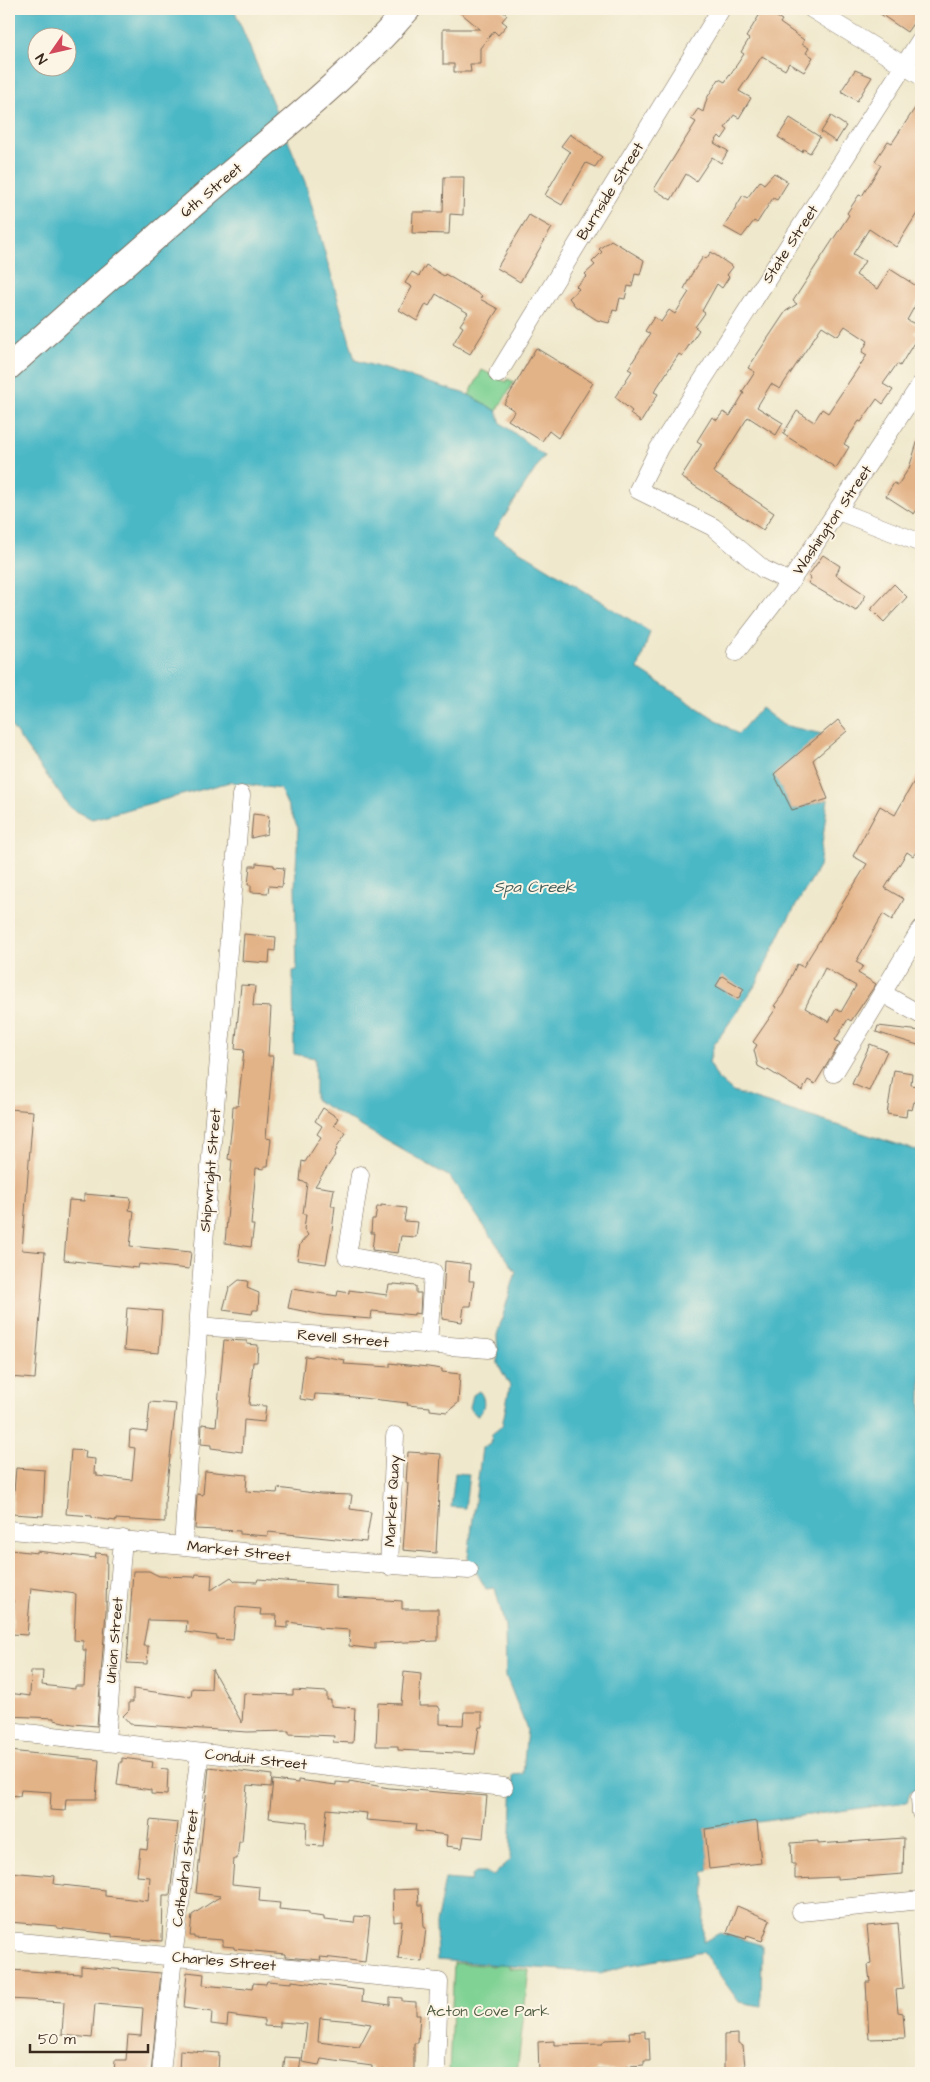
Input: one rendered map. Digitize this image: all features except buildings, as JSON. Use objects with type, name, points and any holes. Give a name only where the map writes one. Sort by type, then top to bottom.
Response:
[{"type":"main road","name":"6th Street","points":[[9,367],[124,264],[339,81],[380,41],[408,9]]},
{"type":"street","name":"Burnside Street","points":[[498,374],[721,9]]},
{"type":"street","points":[[812,9],[921,76]]},
{"type":"street","name":"State Street","points":[[790,582],[763,569],[713,526],[638,490],[659,448],[921,40]]},
{"type":"street","name":"Washington Street","points":[[736,652],[790,582],[921,384]]},
{"type":"street","points":[[838,511],[921,542]]},
{"type":"street","name":"Shipwright Street","points":[[183,1546],[198,1326],[241,795]]},
{"type":"street","points":[[834,1073],[921,929]]},
{"type":"street","points":[[882,993],[921,1015]]},
{"type":"street","points":[[360,1175],[348,1256],[433,1272],[428,1344]]},
{"type":"street","name":"Revell Street","points":[[198,1326],[488,1349]]},
{"type":"street","name":"Market Quay","points":[[388,1566],[395,1436]]},
{"type":"street","name":"Market Street","points":[[9,1530],[122,1539],[388,1566],[469,1570]]},
{"type":"street","name":"Union Street","points":[[106,1740],[122,1539]]},
{"type":"street","name":"Conduit Street","points":[[9,1731],[106,1740],[200,1753],[504,1787]]},
{"type":"street","name":"Cathedral Street","points":[[161,2073],[173,1957],[200,1753]]},
{"type":"street","points":[[801,1912],[921,1900]]},
{"type":"street","name":"Charles Street","points":[[9,1941],[439,1982],[436,2073]]},
{"type":"green space","points":[[482,370],[506,382],[508,379],[514,382],[497,411],[469,395]]},
{"type":"green space","name":"Acton Cove Park","points":[[495,1958],[510,1959],[509,1968],[529,1970],[517,2073],[449,2073],[454,1963],[494,1966]]},
{"type":"water","name":"Spa Creek","points":[[9,9],[234,9],[305,182],[355,360],[469,395],[497,411],[501,423],[544,456],[493,534],[650,632],[638,669],[738,734],[761,708],[783,725],[822,734],[775,774],[792,810],[828,799],[819,867],[785,924],[757,983],[714,1045],[709,1062],[718,1079],[733,1092],[921,1151],[921,1792],[910,1792],[907,1802],[705,1829],[709,1869],[703,1873],[705,1880],[703,1942],[720,1933],[762,1945],[761,2006],[739,2002],[703,1952],[629,1965],[600,1973],[437,1960],[436,1924],[445,1879],[471,1881],[472,1876],[476,1873],[487,1873],[493,1876],[510,1860],[513,1775],[523,1774],[527,1729],[506,1676],[505,1627],[495,1588],[486,1589],[468,1557],[482,1448],[491,1444],[492,1434],[502,1426],[510,1386],[498,1364],[497,1335],[516,1272],[450,1177],[315,1100],[315,1058],[294,1054],[293,971],[297,970],[295,887],[298,828],[280,789],[230,782],[92,819],[70,808],[9,723]]},
{"type":"water","points":[[479,1391],[484,1403],[478,1415],[473,1413],[470,1407],[473,1395]]},
{"type":"water","points":[[455,1473],[469,1474],[465,1508],[451,1507]]}]
